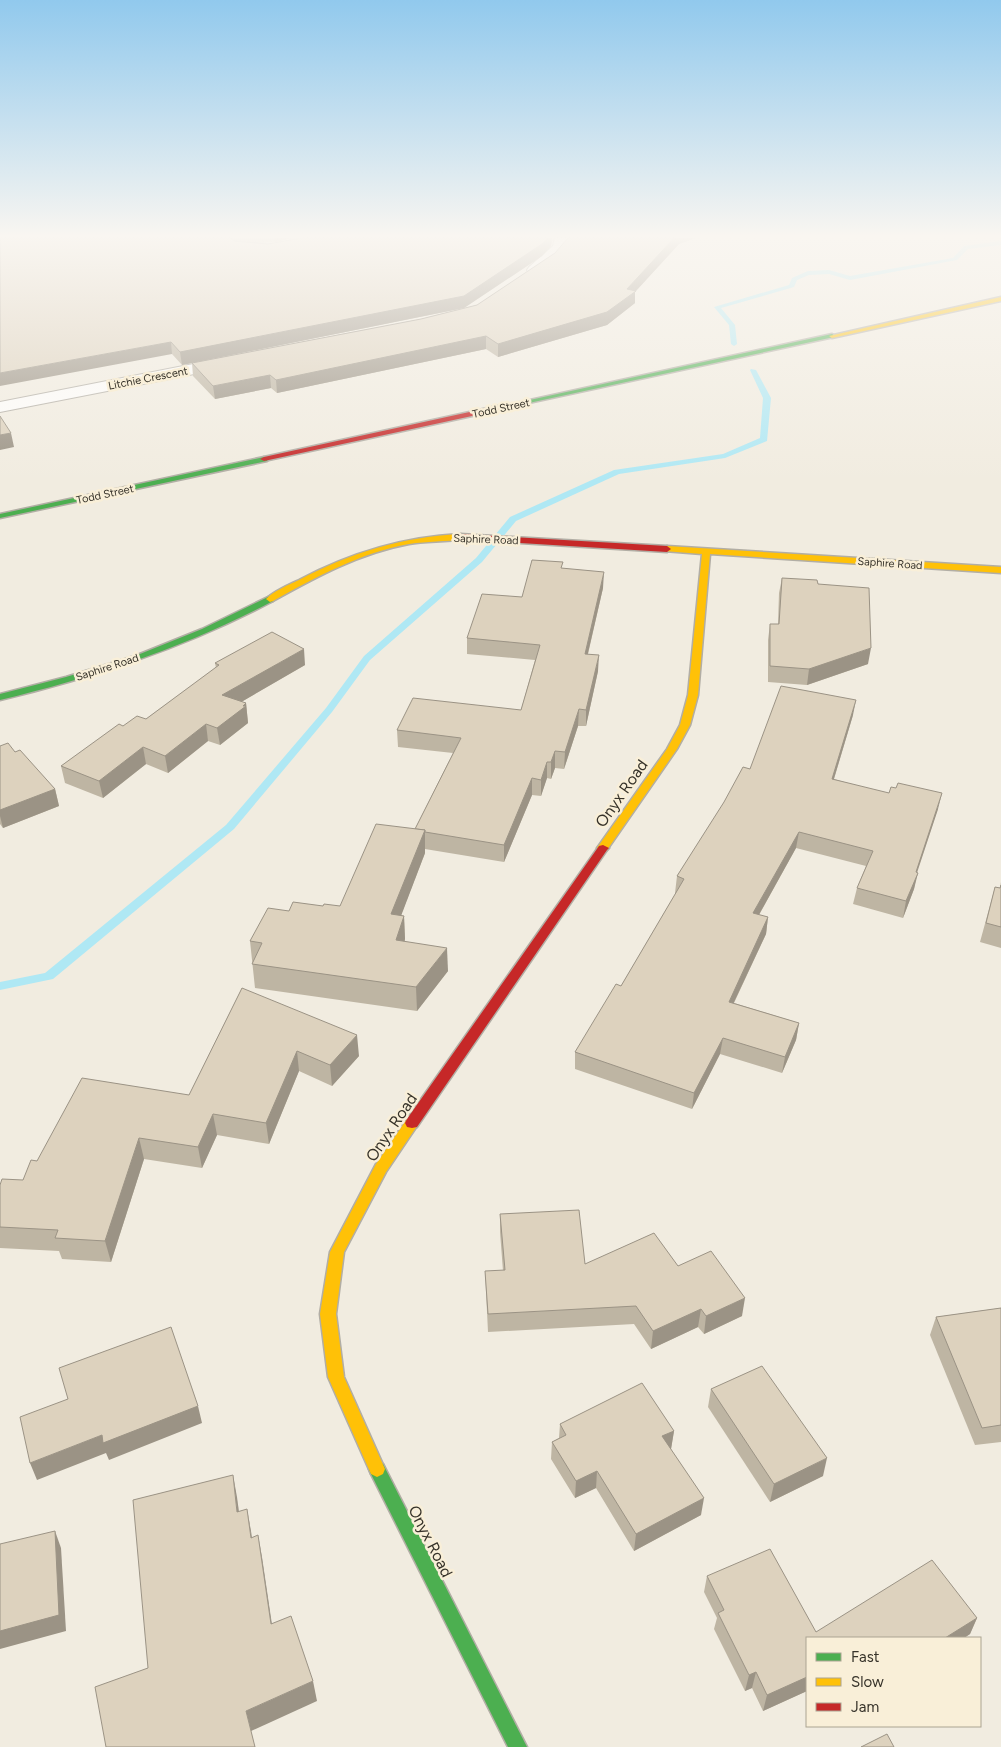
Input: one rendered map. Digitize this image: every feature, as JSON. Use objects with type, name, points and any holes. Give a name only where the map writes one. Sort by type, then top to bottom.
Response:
[{"type":"street","name":"Todd Street","points":[[0,516],[906,320]]},
{"type":"street","name":"Litchie Crescent","points":[[0,406],[244,359]]},
{"type":"street","name":"Saphire Road","points":[[0,697],[42,688],[154,652],[234,618],[310,577],[354,558],[393,544],[432,538],[481,537],[1001,570]]},
{"type":"street","name":"Onyx Road","points":[[518,1747],[367,1450],[336,1377],[328,1314],[337,1252],[381,1168],[666,757],[685,725],[693,695],[706,551]]},
{"type":"building","points":[[0,320],[345,320],[180,352],[171,342],[0,373]]},
{"type":"building","points":[[418,320],[581,320],[498,344],[486,336],[276,380],[270,375],[213,386],[192,363]]},
{"type":"building","points":[[0,416],[11,433],[0,435]]},
{"type":"building","points":[[532,560],[563,562],[561,568],[604,572],[585,654],[599,655],[586,710],[579,709],[565,752],[555,751],[551,762],[547,762],[541,780],[532,778],[504,845],[415,829],[461,738],[397,730],[413,698],[521,710],[540,645],[467,638],[482,594],[522,597]]},
{"type":"building","points":[[782,578],[817,580],[818,584],[869,588],[871,648],[809,669],[770,666],[770,624],[779,624]]},
{"type":"building","points":[[272,632],[304,649],[222,695],[246,703],[243,706],[246,706],[217,728],[206,724],[165,756],[143,747],[99,781],[61,766],[119,724],[123,726],[137,716],[146,719],[219,665],[215,663]]},
{"type":"building","points":[[781,686],[856,700],[832,779],[889,793],[891,787],[896,788],[898,783],[942,793],[916,872],[918,873],[906,901],[857,888],[873,851],[799,832],[753,913],[768,917],[729,1002],[799,1023],[785,1057],[723,1038],[694,1093],[575,1052],[616,984],[621,986],[684,879],[677,876],[724,802],[743,767],[750,769]]},
{"type":"building","points":[[8,743],[15,752],[20,750],[55,789],[0,810],[0,746]]},
{"type":"building","points":[[376,824],[425,830],[391,914],[404,916],[396,940],[447,948],[416,987],[252,964],[262,943],[250,941],[268,908],[289,911],[293,902],[340,906]]},
{"type":"building","points":[[1001,885],[1001,927],[986,923],[995,887],[1000,888]]},
{"type":"building","points":[[242,988],[357,1035],[330,1065],[297,1051],[266,1123],[213,1114],[198,1147],[139,1138],[105,1241],[55,1238],[58,1230],[0,1227],[0,1185],[2,1179],[23,1180],[31,1160],[37,1161],[82,1078],[189,1095]]},
{"type":"building","points":[[579,1210],[585,1264],[654,1233],[678,1266],[711,1251],[745,1298],[706,1316],[701,1309],[653,1331],[636,1306],[488,1314],[485,1271],[505,1270],[500,1214]]},
{"type":"building","points":[[1001,1308],[1001,1425],[982,1428],[936,1317]]},
{"type":"building","points":[[171,1327],[198,1406],[103,1443],[102,1435],[30,1463],[20,1417],[68,1399],[59,1368]]},
{"type":"building","points":[[762,1366],[827,1458],[774,1484],[711,1389]]},
{"type":"building","points":[[642,1383],[674,1431],[662,1436],[704,1498],[636,1534],[597,1471],[576,1481],[552,1442],[566,1435],[560,1424]]},
{"type":"building","points":[[233,1475],[237,1512],[247,1509],[251,1538],[258,1535],[271,1624],[291,1616],[313,1681],[246,1711],[255,1747],[106,1747],[95,1687],[148,1668],[133,1500]]},
{"type":"building","points":[[55,1531],[59,1615],[0,1631],[0,1544]]},
{"type":"building","points":[[770,1549],[816,1632],[932,1560],[977,1618],[947,1637],[806,1637],[806,1677],[767,1695],[756,1672],[749,1675],[718,1613],[724,1610],[707,1576]]},
{"type":"building","points":[[887,1734],[894,1747],[861,1747]]},
{"type":"waterway","points":[[727,320],[732,325],[734,344]]},
{"type":"waterway","points":[[0,986],[49,976],[230,827],[329,710],[367,658],[479,560],[513,519],[617,472],[725,456],[764,439],[767,398],[753,370]]},
{"type":"traffic: fast","points":[[506,406],[832,336]]},
{"type":"traffic: fast","points":[[0,516],[264,459]]},
{"type":"traffic: fast","points":[[0,697],[35,689],[138,658],[205,631],[270,599]]},
{"type":"traffic: fast","points":[[377,1469],[518,1747]]},
{"type":"traffic: slow","points":[[832,336],[907,320]]},
{"type":"traffic: slow","points":[[270,599],[337,564],[384,547],[409,541],[460,537]]},
{"type":"traffic: slow","points":[[667,549],[1001,570]]},
{"type":"traffic: slow","points":[[603,848],[672,749],[685,725],[693,695],[706,551]]},
{"type":"traffic: slow","points":[[377,1469],[336,1377],[328,1314],[337,1252],[381,1168],[412,1123]]},
{"type":"traffic: jam","points":[[264,459],[506,406]]},
{"type":"traffic: jam","points":[[460,537],[667,549]]},
{"type":"traffic: jam","points":[[412,1123],[603,848]]}]
